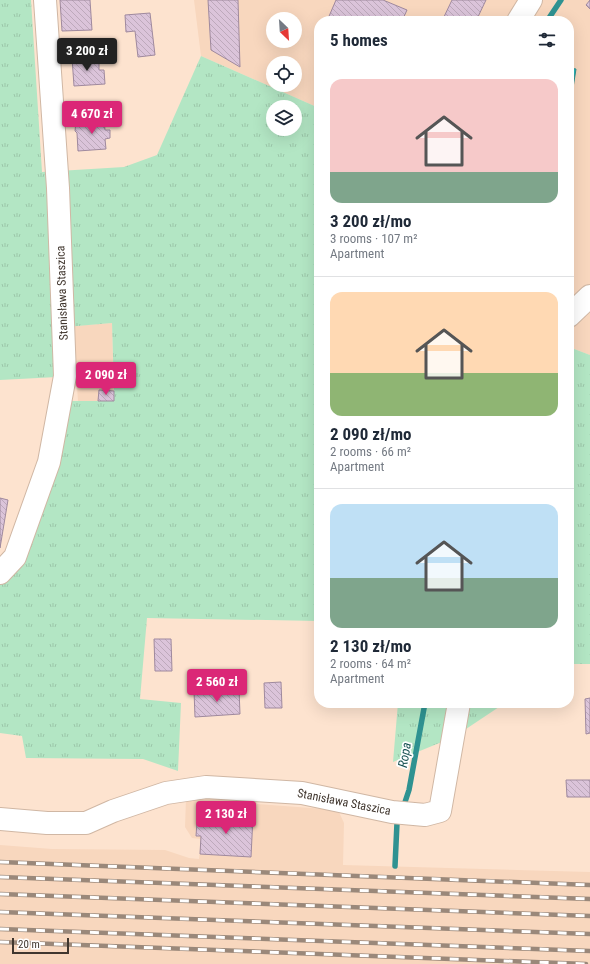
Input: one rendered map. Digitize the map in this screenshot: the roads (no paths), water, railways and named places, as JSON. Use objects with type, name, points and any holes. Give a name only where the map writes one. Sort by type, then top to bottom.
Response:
[{"type":"lane","name":"Stanisława Staszica","points":[[0,573],[15,557],[49,462],[64,376],[58,188],[45,0]]},
{"type":"lane","points":[[521,16],[531,0]]},
{"type":"lane","name":"Stanisława Staszica","points":[[0,819],[46,823],[86,823],[113,811],[166,793],[206,786],[302,793],[392,812],[425,815],[440,811],[458,708]]},
{"type":"water","points":[[574,69],[576,69],[574,82]]},
{"type":"waterway","name":"Ropa","points":[[550,16],[561,0]]},
{"type":"waterway","name":"Ropa","points":[[403,808],[409,790],[424,708]]},
{"type":"waterway","name":"Ropa","points":[[395,866],[397,823]]},
{"type":"railway","points":[[0,862],[590,885]]},
{"type":"railway","points":[[0,877],[590,899]]},
{"type":"railway","points":[[0,894],[590,916]]},
{"type":"railway","points":[[0,912],[590,934]]},
{"type":"railway","points":[[0,929],[590,951]]},
{"type":"railway","points":[[0,942],[586,964]]}]
